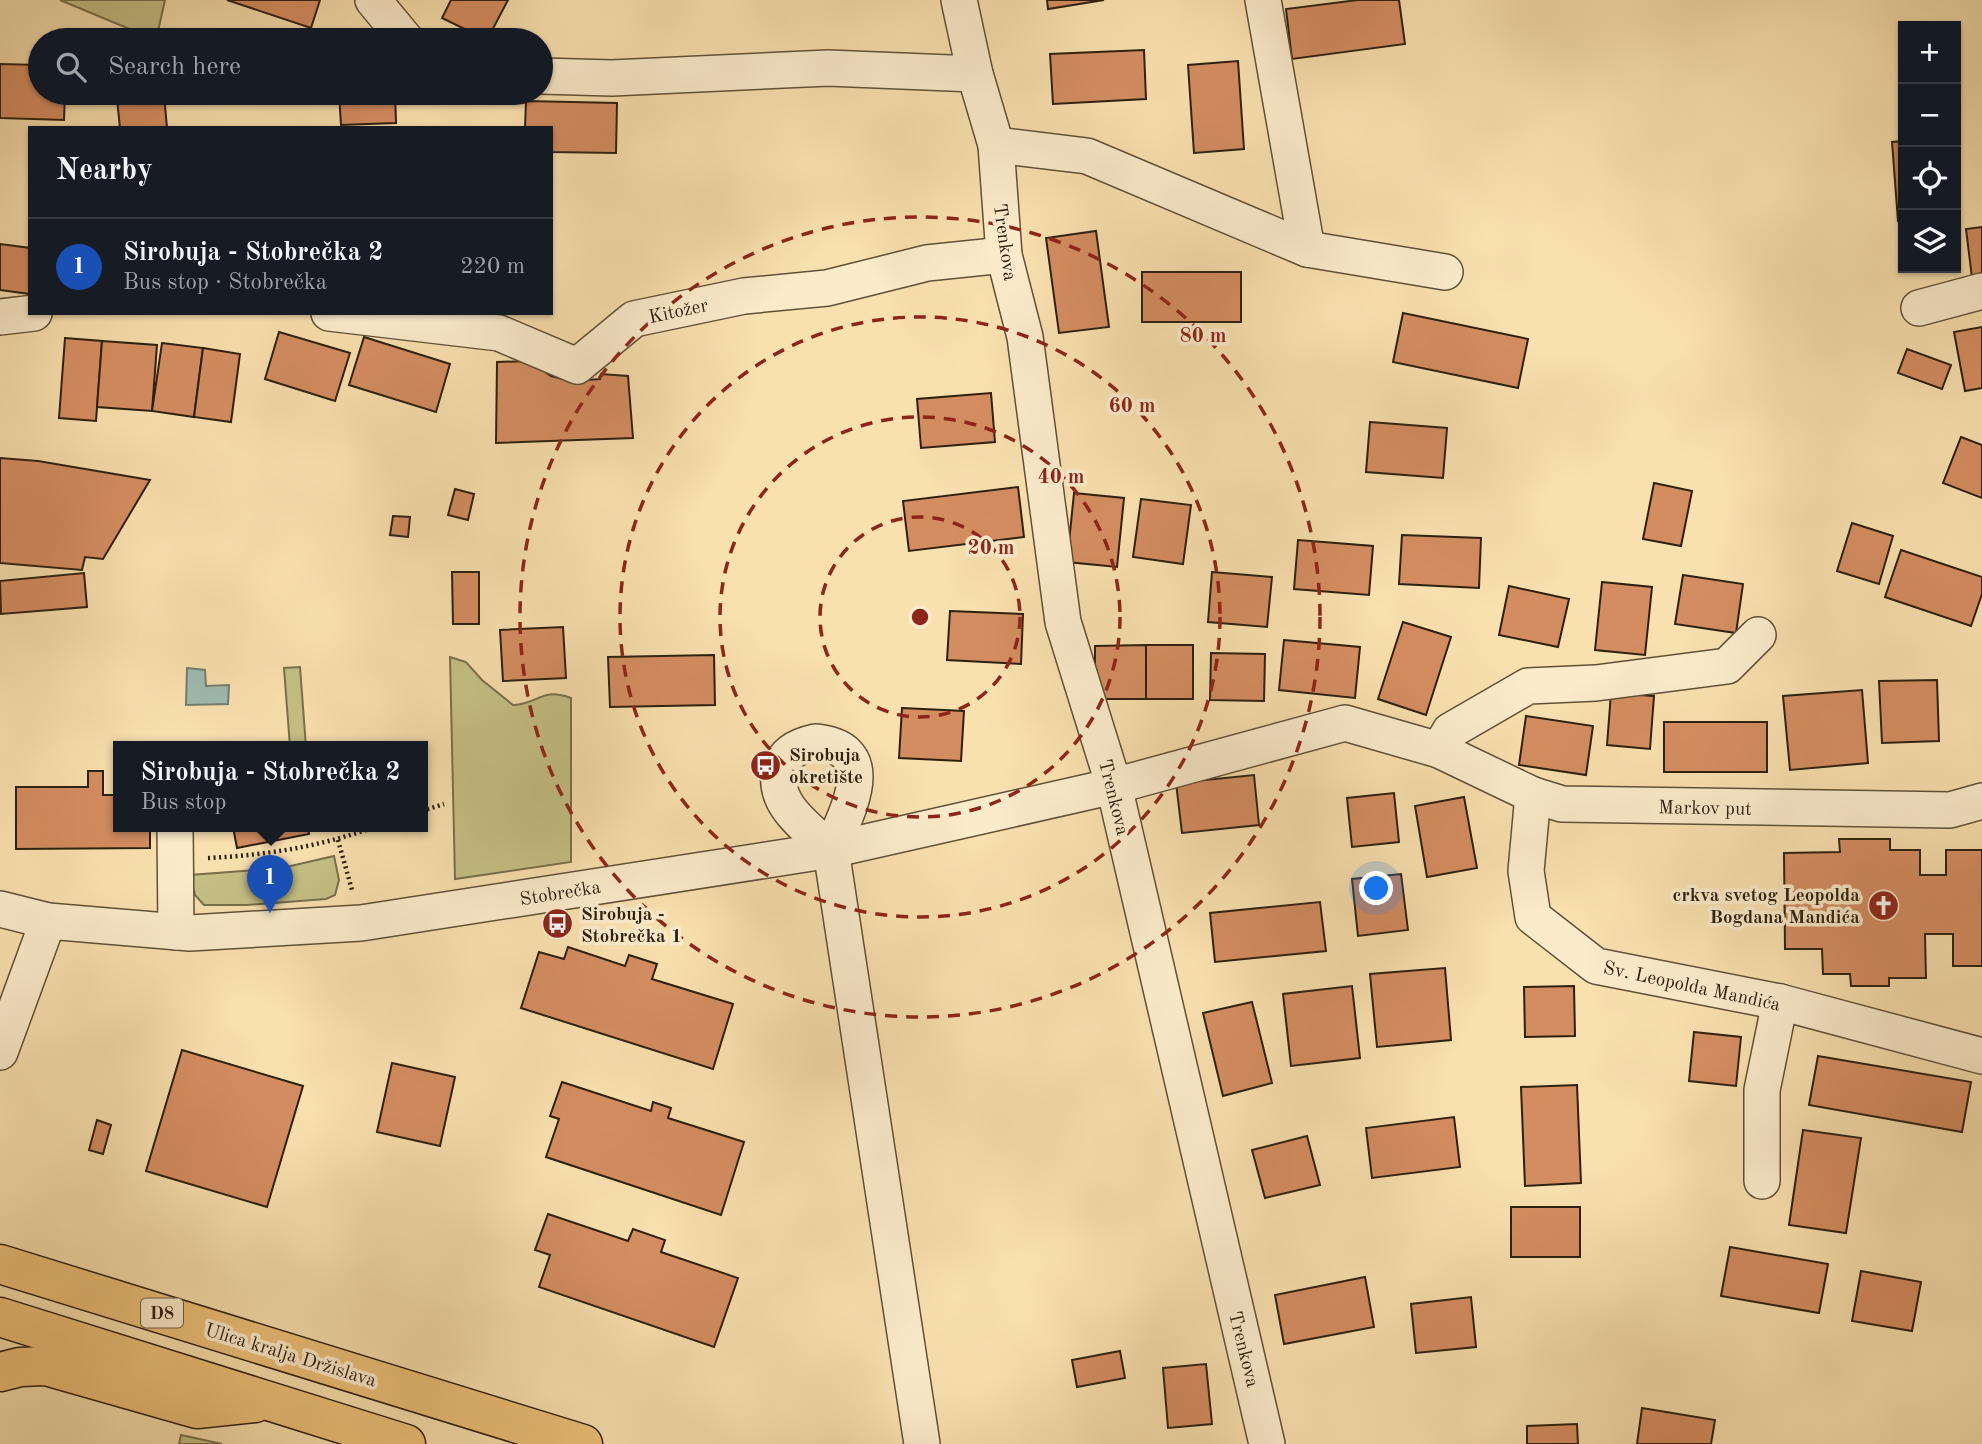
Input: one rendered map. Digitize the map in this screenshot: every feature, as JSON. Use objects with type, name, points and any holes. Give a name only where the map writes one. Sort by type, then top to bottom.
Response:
[{"type":"highway","name":"Ulica kralja Držislava","points":[[0,1264],[583,1444]]},
{"type":"highway","points":[[0,1317],[406,1444]]},
{"type":"highway","points":[[0,1372],[20,1367],[46,1366],[197,1409],[271,1401]]},
{"type":"street","points":[[373,0],[395,28]]},
{"type":"street","name":"Trenkova","points":[[959,0],[975,74],[996,145],[1004,255],[1024,337],[1063,622],[1114,786],[1268,1444]]},
{"type":"street","points":[[1264,0],[1307,249]]},
{"type":"street","points":[[553,76],[612,78],[828,68],[975,74]]},
{"type":"street","points":[[996,145],[1087,156],[1307,249],[1446,272]]},
{"type":"street","name":"Kitožer","points":[[346,315],[499,333],[577,366],[634,319],[744,296],[827,288],[927,263],[1004,255]]},
{"type":"street","points":[[1919,308],[1982,291]]},
{"type":"street","points":[[0,317],[28,314]]},
{"type":"street","points":[[1439,750],[1450,731],[1528,686],[1596,682],[1727,666],[1758,635]]},
{"type":"street","name":"Markov put","points":[[1114,786],[1345,723],[1439,750],[1533,795],[1562,804],[1950,810],[1982,801]]},
{"type":"street","name":"Stobrečka","points":[[0,909],[48,921],[190,933],[361,923],[831,850],[1114,786]]},
{"type":"street","name":"Sv. Leopolda Mandića","points":[[1533,795],[1526,871],[1533,917],[1596,966],[1780,1002],[1982,1056]]},
{"type":"street","points":[[175,843],[176,932]]},
{"type":"street","points":[[831,850],[922,1444]]},
{"type":"street","points":[[0,1052],[48,921]]},
{"type":"street","points":[[1762,1181],[1762,1090],[1780,1002]]},
{"type":"path","points":[[428,809],[444,804]]},
{"type":"path","points":[[175,843],[262,855],[338,840],[361,832]]},
{"type":"path","points":[[338,840],[361,923]]},
{"type":"shaded area","points":[[60,0],[165,0],[159,28],[127,28]]},
{"type":"shaded area","points":[[450,657],[466,662],[482,680],[513,705],[553,694],[571,698],[571,862],[455,879]]},
{"type":"shaded area","points":[[300,667],[306,741],[290,741],[284,668]]},
{"type":"shaded area","points":[[334,856],[339,880],[335,895],[326,899],[247,905],[204,905],[195,895],[190,875],[282,868]]},
{"type":"shaded area","points":[[181,1435],[222,1444],[179,1444]]},
{"type":"water","points":[[187,668],[205,670],[206,686],[229,685],[228,704],[186,705]]},
{"type":"building","points":[[227,0],[320,0],[311,28]]},
{"type":"building","points":[[451,0],[508,0],[493,28],[462,28],[442,18]]},
{"type":"building","points":[[1047,0],[1104,0],[1048,9]]},
{"type":"building","points":[[1358,0],[1399,0],[1405,44],[1292,59],[1286,9]]},
{"type":"building","points":[[1144,50],[1146,99],[1053,104],[1050,54]]},
{"type":"building","points":[[1238,61],[1244,149],[1194,153],[1188,65]]},
{"type":"building","points":[[0,64],[28,65],[28,105],[65,105],[64,120],[0,118]]},
{"type":"building","points":[[553,102],[617,103],[616,153],[553,152],[553,126],[525,126],[526,105],[553,105]]},
{"type":"building","points":[[118,105],[165,105],[167,126],[120,126]]},
{"type":"building","points":[[340,105],[395,105],[396,123],[341,125]]},
{"type":"building","points":[[1898,141],[1898,221],[1892,142]]},
{"type":"building","points":[[1982,227],[1982,277],[1972,278],[1966,229]]},
{"type":"building","points":[[1096,231],[1109,327],[1059,333],[1046,238]]},
{"type":"building","points":[[0,244],[28,248],[28,294],[0,290]]},
{"type":"building","points":[[1142,272],[1241,272],[1241,322],[1142,322]]},
{"type":"building","points":[[1403,313],[1528,339],[1518,388],[1393,362]]},
{"type":"building","points":[[1982,327],[1982,388],[1965,391],[1954,332]]},
{"type":"building","points":[[279,332],[350,353],[335,401],[265,379]]},
{"type":"building","points":[[364,337],[450,364],[436,412],[349,385]]},
{"type":"building","points":[[65,338],[102,341],[96,421],[59,418]]},
{"type":"building","points":[[102,341],[157,345],[152,411],[97,407]]},
{"type":"building","points":[[162,343],[203,348],[194,417],[152,411]]},
{"type":"building","points":[[203,348],[240,354],[231,422],[194,417]]},
{"type":"building","points":[[1907,349],[1951,365],[1942,389],[1898,373]]},
{"type":"building","points":[[529,361],[551,376],[571,381],[600,379],[601,374],[628,376],[633,438],[496,443],[497,362]]},
{"type":"building","points":[[991,393],[995,442],[921,448],[917,399]]},
{"type":"building","points":[[1370,422],[1447,428],[1443,478],[1366,472]]},
{"type":"building","points":[[1961,437],[1982,445],[1982,498],[1943,483]]},
{"type":"building","points":[[0,458],[38,461],[150,480],[103,559],[85,557],[82,570],[0,563]]},
{"type":"building","points":[[1654,483],[1692,491],[1681,546],[1643,539]]},
{"type":"building","points":[[1018,487],[1024,537],[909,551],[903,501]]},
{"type":"building","points":[[455,489],[474,494],[468,520],[448,515]]},
{"type":"building","points":[[1074,493],[1124,498],[1117,567],[1067,562]]},
{"type":"building","points":[[1141,499],[1191,505],[1183,564],[1133,557]]},
{"type":"building","points":[[393,516],[410,517],[408,537],[390,535]]},
{"type":"building","points":[[1852,523],[1893,536],[1879,584],[1837,571]]},
{"type":"building","points":[[1402,535],[1481,538],[1479,588],[1399,584]]},
{"type":"building","points":[[1298,540],[1373,546],[1369,595],[1294,589]]},
{"type":"building","points":[[1901,550],[1982,577],[1982,594],[1971,626],[1885,597]]},
{"type":"building","points":[[452,572],[479,572],[479,624],[453,624]]},
{"type":"building","points":[[1212,572],[1272,577],[1267,627],[1208,622]]},
{"type":"building","points":[[84,573],[87,607],[1,614],[0,581]]},
{"type":"building","points":[[1683,575],[1743,584],[1736,633],[1675,624]]},
{"type":"building","points":[[1602,582],[1652,587],[1645,655],[1595,650]]},
{"type":"building","points":[[1509,586],[1569,599],[1558,647],[1499,635]]},
{"type":"building","points":[[950,611],[1023,614],[1021,664],[947,660]]},
{"type":"building","points":[[1403,622],[1451,637],[1426,715],[1378,699]]},
{"type":"building","points":[[563,627],[566,678],[503,681],[500,630]]},
{"type":"building","points":[[1284,640],[1360,647],[1355,698],[1279,690]]},
{"type":"building","points":[[1146,645],[1146,699],[1095,699],[1095,646]]},
{"type":"building","points":[[1146,645],[1193,645],[1193,699],[1146,699]]},
{"type":"building","points":[[1211,653],[1265,654],[1264,701],[1210,700]]},
{"type":"building","points":[[714,655],[715,705],[610,707],[608,657]]},
{"type":"building","points":[[1937,680],[1939,741],[1882,743],[1879,681]]},
{"type":"building","points":[[1862,690],[1868,763],[1790,770],[1783,696]]},
{"type":"building","points":[[1611,693],[1654,696],[1650,749],[1607,745]]},
{"type":"building","points":[[902,708],[964,711],[961,761],[899,758]]},
{"type":"building","points":[[1526,716],[1593,726],[1586,775],[1519,765]]},
{"type":"building","points":[[1664,722],[1767,722],[1767,772],[1664,772]]},
{"type":"building","points":[[88,771],[103,771],[103,795],[113,795],[113,832],[150,832],[150,848],[16,849],[16,787],[88,787]]},
{"type":"building","points":[[1254,775],[1259,825],[1182,833],[1176,783]]},
{"type":"building","points":[[1394,793],[1399,842],[1352,847],[1347,798]]},
{"type":"building","points":[[1464,797],[1477,868],[1427,877],[1415,806]]},
{"type":"building","points":[[234,832],[309,832],[309,834],[237,848]]},
{"type":"building","name":"crkva svetog Leopolda Bogdana Mandića","points":[[1839,839],[1890,839],[1890,850],[1920,850],[1920,875],[1946,875],[1946,850],[1982,850],[1982,966],[1953,966],[1953,934],[1925,934],[1926,978],[1889,978],[1889,986],[1851,986],[1850,974],[1823,974],[1822,949],[1785,949],[1784,853],[1840,852]]},
{"type":"building","points":[[1401,874],[1408,930],[1358,936],[1352,879]]},
{"type":"building","points":[[1320,902],[1326,951],[1215,962],[1210,913]]},
{"type":"building","points":[[568,947],[625,966],[629,955],[657,964],[652,979],[733,1004],[713,1069],[521,1008],[539,952],[564,959]]},
{"type":"building","points":[[1445,968],[1451,1040],[1377,1047],[1370,974]]},
{"type":"building","points":[[1352,986],[1360,1058],[1291,1066],[1283,994]]},
{"type":"building","points":[[1574,986],[1575,1036],[1525,1037],[1524,987]]},
{"type":"building","points":[[1252,1002],[1272,1083],[1223,1096],[1203,1013]]},
{"type":"building","points":[[1694,1032],[1741,1037],[1736,1086],[1689,1081]]},
{"type":"building","points":[[182,1050],[303,1086],[267,1207],[146,1171]]},
{"type":"building","points":[[1818,1056],[1971,1082],[1962,1132],[1809,1105]]},
{"type":"building","points":[[392,1063],[455,1077],[440,1146],[377,1132]]},
{"type":"building","points":[[562,1082],[651,1111],[653,1102],[671,1108],[668,1118],[744,1142],[721,1215],[546,1157],[559,1119],[550,1116]]},
{"type":"building","points":[[1577,1085],[1581,1183],[1525,1186],[1521,1087]]},
{"type":"building","points":[[1454,1117],[1460,1167],[1372,1178],[1366,1128]]},
{"type":"building","points":[[97,1120],[111,1125],[103,1154],[89,1150]]},
{"type":"building","points":[[1803,1130],[1861,1138],[1846,1233],[1789,1225]]},
{"type":"building","points":[[1307,1136],[1320,1185],[1265,1198],[1252,1150]]},
{"type":"building","points":[[1511,1207],[1580,1207],[1580,1257],[1511,1257]]},
{"type":"building","points":[[548,1214],[628,1241],[633,1229],[665,1240],[661,1252],[738,1278],[714,1347],[539,1287],[550,1255],[535,1250]]},
{"type":"building","points":[[1730,1247],[1828,1264],[1819,1313],[1721,1296]]},
{"type":"building","points":[[1861,1271],[1921,1282],[1912,1331],[1852,1321]]},
{"type":"building","points":[[1365,1277],[1374,1327],[1284,1344],[1275,1295]]},
{"type":"building","points":[[1471,1297],[1476,1347],[1416,1353],[1411,1304]]},
{"type":"building","points":[[1120,1351],[1125,1378],[1077,1387],[1072,1360]]},
{"type":"building","points":[[1206,1364],[1212,1424],[1168,1428],[1163,1368]]},
{"type":"building","points":[[1642,1408],[1715,1420],[1711,1444],[1637,1444]]},
{"type":"building","points":[[1577,1424],[1578,1444],[1527,1444],[1527,1426]]},
{"type":"place","name":"Sirobuja okretište","points":[[766,765]]},
{"type":"place","name":"crkva svetog Leopolda Bogdana Mandića","points":[[1883,905]]},
{"type":"place","name":"Sirobuja - Stobrečka 2","points":[[270,913]]},
{"type":"place","name":"Sirobuja - Stobrečka 1","points":[[558,924]]}]
